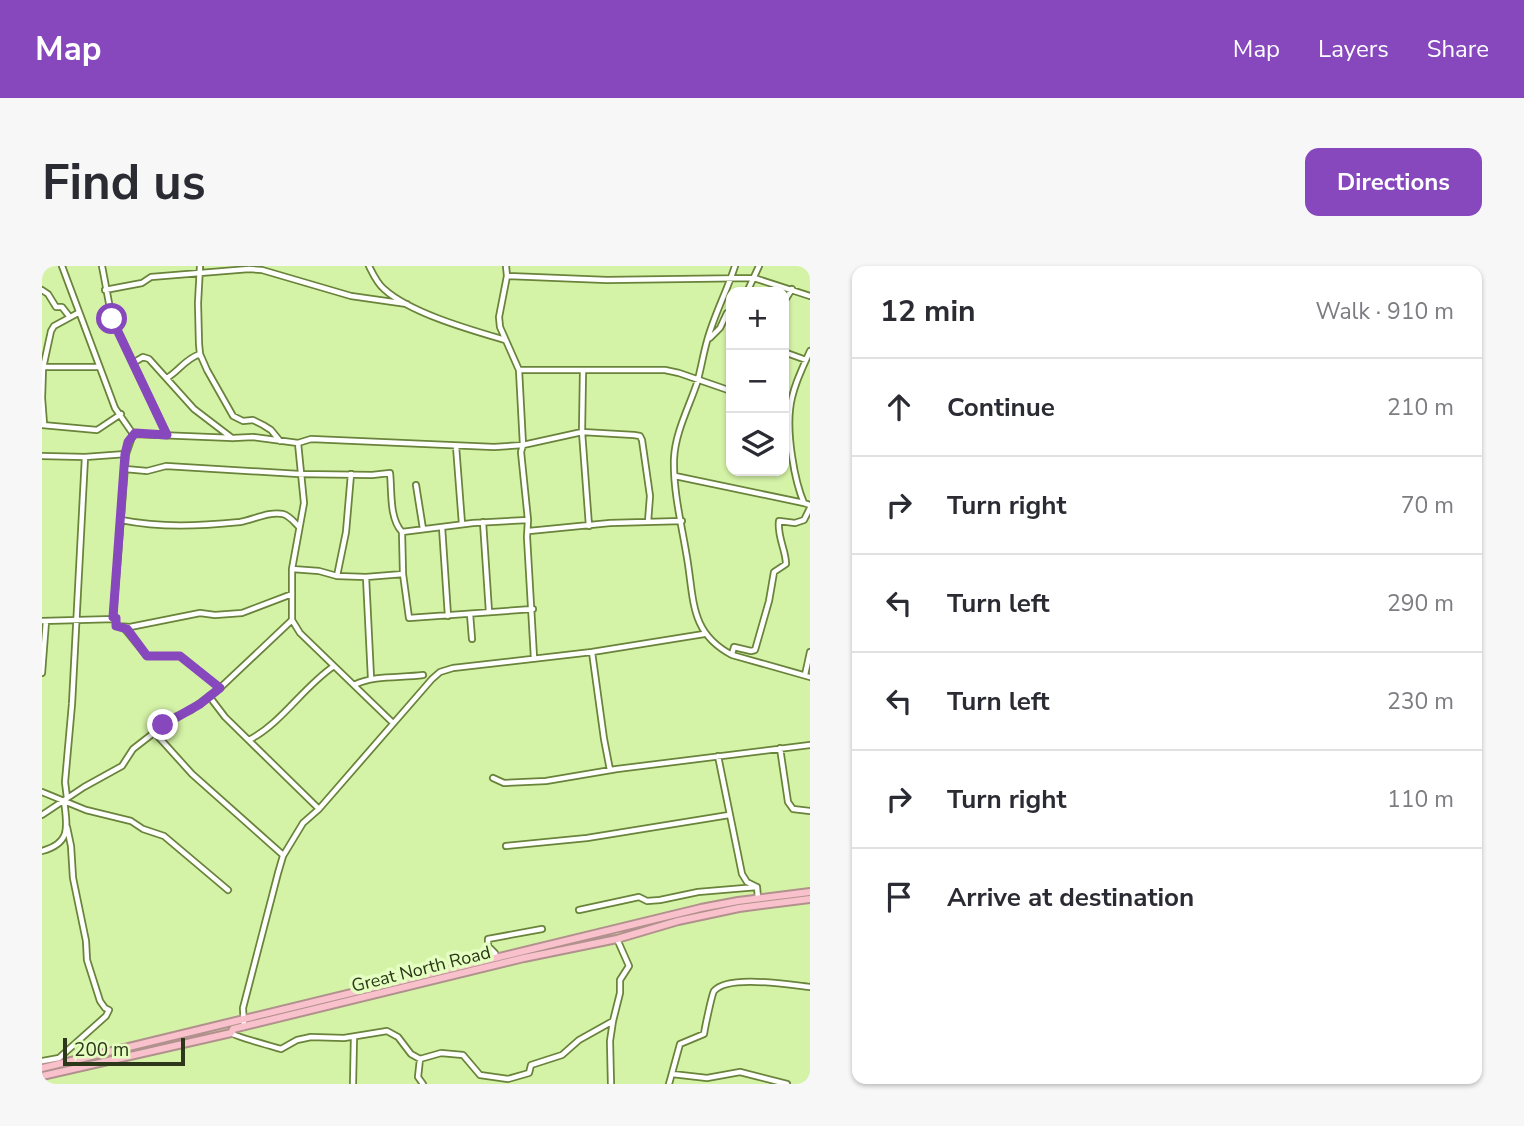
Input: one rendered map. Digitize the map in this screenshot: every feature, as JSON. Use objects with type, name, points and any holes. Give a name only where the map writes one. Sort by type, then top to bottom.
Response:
[{"type":"highway","name":"Great North Road","points":[[42,1076],[231,1033],[243,1023],[710,906],[810,892]]},
{"type":"highway","name":"Great North Road","points":[[42,1068],[617,939],[678,921],[739,908],[810,899]]},
{"type":"street","points":[[62,266],[76,315],[115,408],[133,434]]},
{"type":"street","points":[[102,266],[112,319],[167,435]]},
{"type":"street","points":[[369,266],[384,289],[407,304],[459,326],[506,341]]},
{"type":"street","points":[[506,266],[507,276],[499,317],[500,327],[519,370],[523,445],[521,452],[529,531],[527,537],[534,658]]},
{"type":"street","points":[[735,266],[706,341],[698,381],[674,458],[673,481],[682,521],[695,612],[704,634],[732,655],[807,676],[810,652]]},
{"type":"street","points":[[750,287],[759,266]]},
{"type":"street","points":[[105,290],[142,283],[151,277],[200,269],[260,268],[351,296],[407,304]]},
{"type":"street","points":[[200,269],[200,354],[211,379],[233,416],[263,425],[280,441]]},
{"type":"street","points":[[507,276],[607,280],[754,278],[810,296]]},
{"type":"street","points":[[789,294],[792,289]]},
{"type":"street","points":[[42,290],[56,307],[62,307],[68,317],[76,315]]},
{"type":"street","points":[[76,315],[54,326],[51,331],[42,368],[43,424],[97,430],[121,414]]},
{"type":"street","points":[[706,341],[720,327],[726,315]]},
{"type":"street","points":[[789,405],[810,351]]},
{"type":"street","points":[[167,378],[177,371],[186,359],[200,354]]},
{"type":"street","points":[[789,354],[806,360]]},
{"type":"street","points":[[133,363],[147,358],[194,409],[233,439]]},
{"type":"street","points":[[42,368],[98,367]]},
{"type":"street","points":[[519,370],[664,370],[726,389]]},
{"type":"street","points":[[583,371],[582,432],[589,526]]},
{"type":"street","points":[[732,655],[734,647],[755,650],[774,572],[786,564],[777,533],[779,521],[795,523],[804,520],[808,505],[797,487],[787,413]]},
{"type":"street","points":[[133,434],[233,439],[253,437],[298,443],[311,439],[456,446],[523,445],[582,432],[634,435],[641,438],[650,496],[648,522]]},
{"type":"street","points":[[116,626],[116,618],[113,617],[125,454],[133,434]]},
{"type":"street","points":[[298,443],[304,503],[292,569],[292,620],[300,633],[393,723]]},
{"type":"street","points":[[456,446],[462,524]]},
{"type":"street","points":[[42,456],[125,454]]},
{"type":"street","points":[[42,1061],[60,1058],[110,1010],[100,1001],[88,960],[67,827],[65,782],[72,704],[85,457]]},
{"type":"street","points":[[125,469],[147,471],[166,466],[299,474],[390,473],[394,516],[401,532],[409,618],[533,609]]},
{"type":"street","points":[[337,576],[346,532],[351,474]]},
{"type":"street","points":[[675,476],[808,505]]},
{"type":"street","points":[[416,485],[423,529]]},
{"type":"street","points":[[121,520],[159,527],[246,521],[275,513],[287,516],[300,528]]},
{"type":"street","points":[[401,532],[483,522],[528,520]]},
{"type":"street","points":[[529,531],[682,521]]},
{"type":"street","points":[[483,522],[489,612]]},
{"type":"street","points":[[442,527],[448,616]]},
{"type":"street","points":[[292,569],[320,571],[337,576],[403,574]]},
{"type":"street","points":[[366,577],[371,678]]},
{"type":"street","points":[[116,626],[130,627],[200,614],[242,613],[292,594]]},
{"type":"street","points":[[470,614],[472,639]]},
{"type":"street","points":[[42,673],[44,621],[76,622],[116,618]]},
{"type":"street","points":[[42,815],[122,766],[133,749],[173,718],[200,704],[220,688],[292,620]]},
{"type":"street","points":[[116,626],[127,629],[147,656],[180,656],[220,688]]},
{"type":"street","points":[[243,1023],[243,1008],[283,856],[303,823],[319,809],[440,672],[453,668],[592,652],[704,634]]},
{"type":"street","points":[[592,652],[610,770]]},
{"type":"street","points":[[249,740],[267,728],[322,674],[334,666]]},
{"type":"street","points":[[354,685],[371,678],[393,679],[423,675]]},
{"type":"street","points":[[209,696],[319,809]]},
{"type":"street","points":[[155,733],[192,774],[283,856]]},
{"type":"street","points":[[493,778],[500,783],[507,783],[575,777],[610,770],[810,745]]},
{"type":"street","points":[[780,748],[788,802],[796,811],[810,811]]},
{"type":"street","points":[[719,756],[742,874],[747,882],[757,887]]},
{"type":"street","points":[[42,792],[66,799],[86,810],[131,821],[143,829],[164,836],[228,890]]},
{"type":"street","points":[[506,846],[587,838],[729,815]]},
{"type":"street","points":[[42,851],[60,844],[67,827]]},
{"type":"street","points":[[757,887],[758,898]]},
{"type":"street","points":[[579,910],[639,897],[647,901],[660,900],[698,892],[757,887]]},
{"type":"street","points":[[496,958],[488,946],[488,939],[542,929]]},
{"type":"street","points":[[611,1084],[610,1041],[613,1021],[620,993],[620,980],[629,966],[617,939]]},
{"type":"street","points":[[669,1084],[680,1044],[704,1034],[712,995],[719,988],[737,982],[810,987]]},
{"type":"street","points":[[420,1059],[441,1052],[463,1055],[480,1075],[499,1076],[508,1082],[526,1075],[531,1071],[531,1065],[537,1062],[562,1055],[579,1040],[613,1021]]},
{"type":"street","points":[[231,1033],[235,1037],[257,1040],[281,1048],[297,1040],[312,1037],[354,1037],[387,1031],[420,1059]]},
{"type":"street","points":[[353,1084],[354,1037]]},
{"type":"street","points":[[420,1059],[418,1077],[423,1084]]},
{"type":"street","points":[[672,1074],[707,1078],[740,1072],[787,1084]]},
{"type":"route","points":[[112,319],[167,435],[135,433],[128,442],[113,617],[116,618],[116,626],[127,629],[147,656],[180,656],[220,688],[191,710],[163,725]]}]
